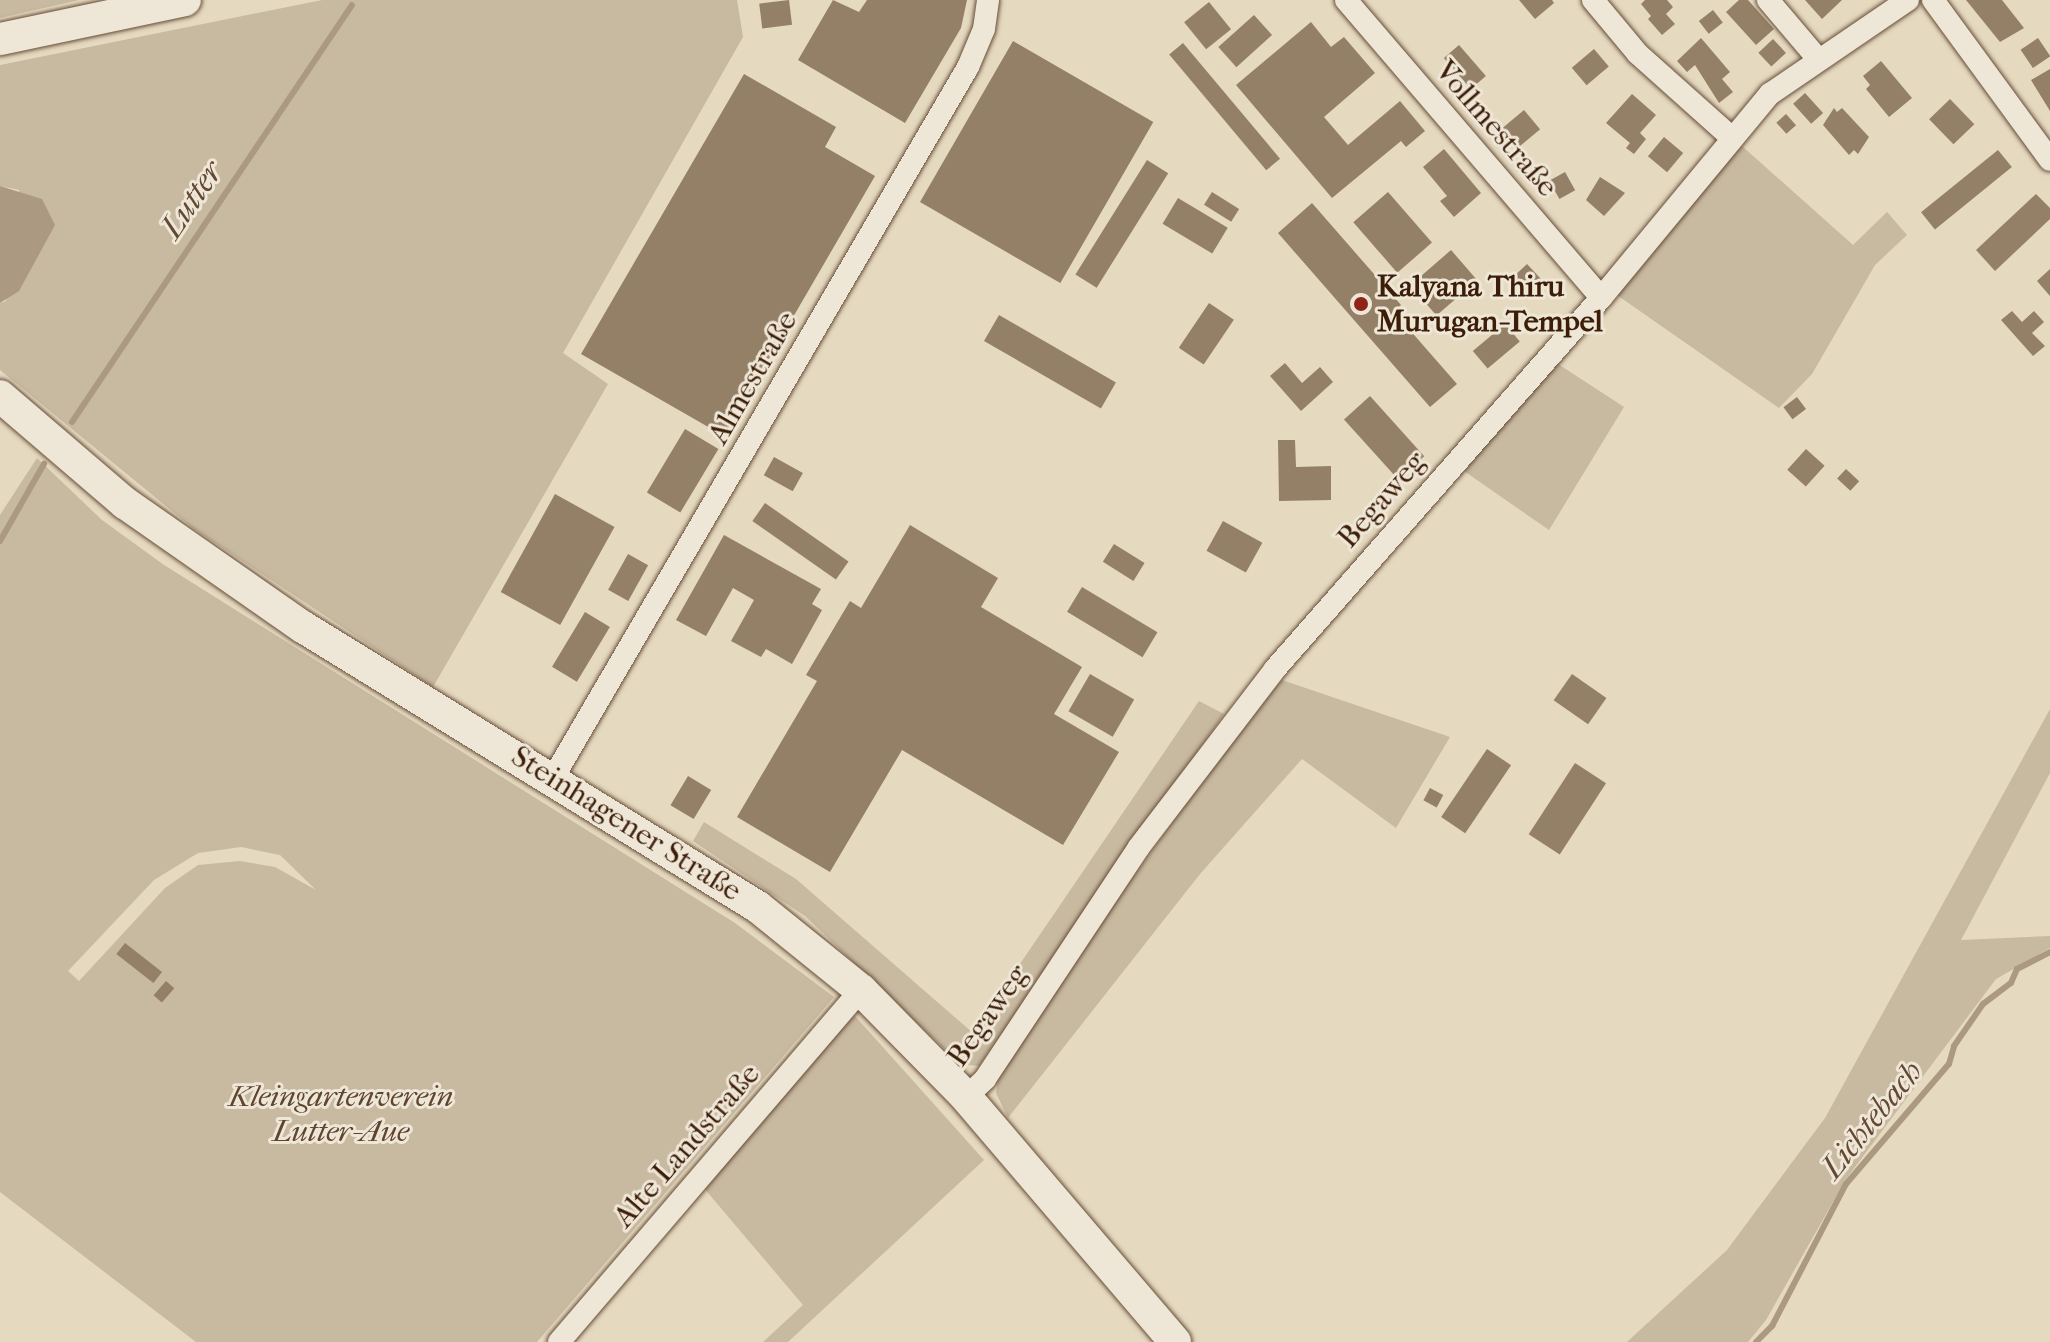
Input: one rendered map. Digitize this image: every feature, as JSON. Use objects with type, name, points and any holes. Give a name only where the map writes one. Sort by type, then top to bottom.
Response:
[{"type":"main road","points":[[0,39],[185,0]]},
{"type":"main road","name":"Steinhagener Straße","points":[[0,396],[125,503],[303,627],[553,778],[758,907],[861,990],[966,1097],[1175,1342]]},
{"type":"street","name":"Almestraße","points":[[553,778],[968,67],[984,29],[988,0]]},
{"type":"street","name":"Vollmestraße","points":[[1346,0],[1601,298]]},
{"type":"street","points":[[1593,0],[1638,54],[1732,138]]},
{"type":"street","points":[[1768,0],[1818,59]]},
{"type":"street","name":"Begaweg","points":[[966,1097],[985,1079],[1139,847],[1275,669],[1601,298],[1770,94],[1908,0]]},
{"type":"street","points":[[1933,0],[2050,160]]},
{"type":"street","name":"Alte Landstraße","points":[[559,1342],[861,990]]},
{"type":"green space","points":[[0,0],[79,0],[0,18]]},
{"type":"green space","points":[[322,0],[737,0],[743,37],[563,353],[608,384],[433,687],[194,529],[0,370],[0,303],[6,301],[19,190],[0,186],[0,65]]},
{"type":"green space","points":[[1742,146],[1853,245],[1887,212],[1907,235],[1875,265],[1812,374],[1779,408],[1614,293]]},
{"type":"green space","points":[[1555,362],[1624,407],[1549,530],[1464,471]]},
{"type":"green space","name":"Kleingartenverein Lutter-Aue","points":[[37,458],[102,520],[164,565],[735,923],[834,997],[537,1342],[196,1342],[0,1192],[0,515]],"holes":[[[241,847],[280,855],[316,890],[275,867],[240,861],[198,865],[165,888],[79,981],[68,971],[154,880],[198,853]]]},
{"type":"green space","points":[[1282,680],[1450,737],[1396,828],[1302,759],[1200,874],[1008,1118],[996,1093],[998,1079],[1126,887],[1243,724]]},
{"type":"green space","points":[[1199,701],[1224,714],[979,1066],[960,1064],[805,916],[693,841],[704,822],[796,879],[973,1033]]},
{"type":"green space","points":[[2050,709],[2050,773],[1961,940],[2050,936],[2050,948],[1996,979],[1846,1179],[1766,1320],[1748,1342],[1627,1342],[1727,1250],[1825,1118]]},
{"type":"green space","points":[[855,1016],[984,1160],[788,1342],[763,1342],[803,1305],[703,1187],[835,1029]]},
{"type":"shaded area","points":[[0,186],[42,199],[55,225],[19,291],[0,303]]},
{"type":"building","points":[[789,0],[792,25],[762,28],[759,4]]},
{"type":"building","points":[[833,0],[859,12],[867,0],[967,0],[961,28],[905,123],[798,60]]},
{"type":"building","points":[[1519,0],[1552,0],[1554,3],[1535,19]]},
{"type":"building","points":[[1645,0],[1667,0],[1673,7],[1666,14],[1675,24],[1662,35],[1648,19],[1651,16],[1641,4]]},
{"type":"building","points":[[1739,0],[1748,0],[1774,29],[1756,45],[1726,12]]},
{"type":"building","points":[[1805,0],[1842,0],[1822,19]]},
{"type":"building","points":[[1966,0],[2002,0],[2024,28],[2000,42]]},
{"type":"building","points":[[1209,2],[1231,29],[1206,49],[1184,22]]},
{"type":"building","points":[[1713,10],[1723,23],[1709,34],[1699,21]]},
{"type":"building","points":[[1254,15],[1272,35],[1236,67],[1218,47]]},
{"type":"building","points":[[1311,22],[1331,47],[1344,37],[1375,73],[1324,117],[1348,145],[1400,101],[1425,131],[1406,147],[1401,141],[1332,198],[1236,85]]},
{"type":"building","points":[[1701,38],[1730,72],[1722,79],[1733,92],[1719,103],[1695,65],[1687,72],[1677,61]]},
{"type":"building","points":[[2038,38],[2050,56],[2033,68],[2021,50]]},
{"type":"building","points":[[1773,39],[1786,53],[1771,67],[1758,53]]},
{"type":"building","points":[[1013,41],[1153,122],[1060,283],[920,202]]},
{"type":"building","points":[[1183,43],[1280,159],[1266,170],[1169,55]]},
{"type":"building","points":[[1459,45],[1486,76],[1471,89],[1444,58]]},
{"type":"building","points":[[1594,49],[1609,67],[1587,85],[1572,68]]},
{"type":"building","points":[[1881,61],[1912,98],[1889,117],[1866,89],[1870,85],[1863,76]]},
{"type":"building","points":[[2050,69],[2050,111],[2031,80]]},
{"type":"building","points":[[744,74],[836,127],[825,147],[875,176],[724,436],[581,354]]},
{"type":"building","points":[[1805,93],[1823,113],[1811,124],[1793,104]]},
{"type":"building","points":[[1632,94],[1656,115],[1640,133],[1646,139],[1634,154],[1626,148],[1630,143],[1606,123]]},
{"type":"building","points":[[1950,99],[1974,124],[1953,144],[1929,119]]},
{"type":"building","points":[[1834,108],[1837,112],[1842,108],[1869,137],[1858,154],[1854,150],[1849,155],[1823,125]]},
{"type":"building","points":[[1524,110],[1540,129],[1519,147],[1503,128]]},
{"type":"building","points":[[1786,114],[1796,125],[1786,134],[1776,123]]},
{"type":"building","points":[[1664,137],[1683,153],[1667,172],[1648,156]]},
{"type":"building","points":[[1444,149],[1481,193],[1454,217],[1440,201],[1447,196],[1423,167]]},
{"type":"building","points":[[1998,150],[2012,167],[1935,229],[1921,212]]},
{"type":"building","points":[[1147,160],[1168,173],[1097,288],[1075,274]]},
{"type":"building","points":[[1565,172],[1575,190],[1559,199],[1549,181]]},
{"type":"building","points":[[1600,177],[1625,193],[1604,216],[1586,200]]},
{"type":"building","points":[[1212,192],[1239,209],[1231,222],[1204,205]]},
{"type":"building","points":[[1388,192],[1432,243],[1397,273],[1353,222]]},
{"type":"building","points":[[2036,194],[2050,208],[2050,219],[1995,271],[1976,250]]},
{"type":"building","points":[[1178,198],[1228,228],[1212,254],[1163,224]]},
{"type":"building","points":[[1312,203],[1401,305],[1394,312],[1457,384],[1430,407],[1278,233]]},
{"type":"building","points":[[1451,250],[1477,280],[1436,316],[1410,285]]},
{"type":"building","points":[[1527,264],[1545,283],[1526,300],[1509,281]]},
{"type":"building","points":[[2050,269],[2050,296],[2037,281]]},
{"type":"building","points":[[1209,303],[1234,320],[1204,365],[1179,348]]},
{"type":"building","points":[[2012,311],[2022,322],[2034,311],[2044,322],[2032,333],[2045,346],[2033,356],[2001,320]]},
{"type":"building","points":[[999,315],[1116,382],[1101,408],[984,341]]},
{"type":"building","points":[[1505,324],[1520,342],[1488,369],[1473,351]]},
{"type":"building","points":[[1285,363],[1302,383],[1320,367],[1333,382],[1301,411],[1270,376]]},
{"type":"building","points":[[1370,396],[1424,456],[1398,480],[1344,419]]},
{"type":"building","points":[[1797,397],[1806,409],[1792,419],[1783,407]]},
{"type":"building","points":[[685,429],[718,449],[680,513],[647,492]]},
{"type":"building","points":[[1278,440],[1295,440],[1296,467],[1331,466],[1331,500],[1279,501]]},
{"type":"building","points":[[1806,449],[1825,466],[1806,487],[1787,470]]},
{"type":"building","points":[[774,457],[803,473],[793,491],[764,475]]},
{"type":"building","points":[[1846,469],[1859,481],[1850,491],[1837,479]]},
{"type":"building","points":[[555,494],[614,527],[560,625],[501,592]]},
{"type":"building","points":[[765,503],[849,562],[836,580],[752,521]]},
{"type":"building","points":[[1223,521],[1262,543],[1246,573],[1207,551]]},
{"type":"building","points":[[910,525],[998,578],[981,607],[1082,667],[1054,714],[1119,752],[1063,845],[902,750],[830,872],[737,817],[817,681],[806,675],[850,601],[861,608]]},
{"type":"building","points":[[724,535],[821,589],[812,604],[822,610],[792,664],[766,649],[761,657],[731,641],[754,600],[733,588],[706,636],[676,620]]},
{"type":"building","points":[[1114,544],[1145,563],[1133,581],[1103,562]]},
{"type":"building","points":[[628,554],[648,565],[628,601],[608,590]]},
{"type":"building","points":[[1082,587],[1157,632],[1142,657],[1067,612]]},
{"type":"building","points":[[585,612],[610,627],[577,682],[552,667]]},
{"type":"building","points":[[1090,674],[1134,700],[1113,737],[1068,711]]},
{"type":"building","points":[[1572,674],[1606,698],[1588,724],[1554,700]]},
{"type":"building","points":[[1487,749],[1511,765],[1465,833],[1441,817]]},
{"type":"building","points":[[1575,763],[1606,783],[1560,854],[1529,834]]},
{"type":"building","points":[[688,776],[711,790],[694,819],[670,805]]},
{"type":"building","points":[[1430,788],[1443,795],[1437,807],[1423,800]]},
{"type":"building","points":[[125,943],[162,972],[153,983],[116,954]]},
{"type":"building","points":[[166,981],[174,988],[162,1003],[154,995]]},
{"type":"waterway","name":"Lutter","points":[[72,422],[352,5]]},
{"type":"waterway","name":"Lutter","points":[[0,541],[44,464]]},
{"type":"waterway","name":"Lichtebach","points":[[1756,1342],[1772,1326],[1846,1184],[1949,1064],[1954,1046],[1983,1004],[2011,983],[2017,969],[2050,952]]},
{"type":"place","name":"Kalyana Thiru Murugan-Tempel","points":[[1361,304]]}]
